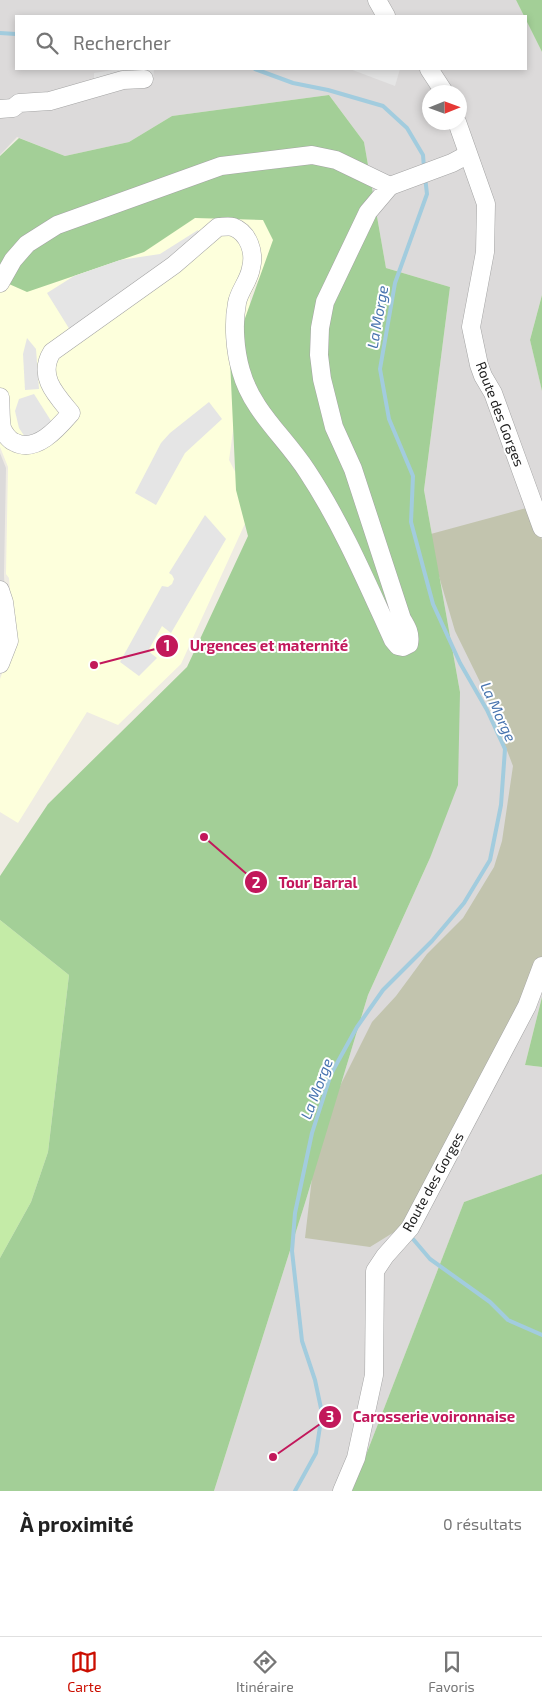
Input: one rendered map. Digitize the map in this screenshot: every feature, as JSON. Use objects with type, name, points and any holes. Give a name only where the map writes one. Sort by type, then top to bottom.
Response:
[{"type":"street","points":[[377,0],[385,15]]},
{"type":"street","points":[[430,70],[439,85]]},
{"type":"street","points":[[0,109],[13,108],[20,103],[50,101],[123,80],[144,79]]},
{"type":"street","name":"Route des Gorges","points":[[458,130],[460,159],[486,204],[485,252],[471,327],[475,346],[483,376],[493,393],[542,528]]},
{"type":"street","points":[[0,283],[13,260],[26,244],[57,225],[221,166],[312,155],[336,160],[395,184]]},
{"type":"street","points":[[0,397],[2,428],[9,440],[20,445],[37,443],[56,430],[70,412],[52,390],[47,378],[46,368],[48,358],[52,352],[174,265],[218,227],[232,227],[242,232],[249,243],[252,254],[251,269],[238,296],[236,305],[236,345],[250,394],[261,414],[306,470],[329,506],[355,556],[393,640],[398,646],[403,648],[409,644],[408,628],[402,619],[353,469],[334,427],[322,379],[320,328],[325,302],[368,212],[395,184],[460,159]]},
{"type":"street","points":[[0,590],[4,602],[9,641],[0,664]]},
{"type":"street","name":"Route des Gorges","points":[[342,1491],[356,1458],[374,1375],[376,1271],[385,1256],[410,1228],[527,1006],[542,966]]},
{"type":"shaded area","points":[[0,0],[516,0],[524,15],[15,15],[15,70],[527,70],[527,22],[542,52],[542,295],[530,340],[542,391],[542,997],[525,1065],[542,1067],[542,1174],[464,1202],[352,1491],[214,1491],[305,1203],[368,995],[430,858],[460,692],[424,490],[450,287],[386,268],[364,142],[329,95],[172,116],[129,142],[65,156],[17,137],[0,155]]},
{"type":"shaded area","points":[[113,70],[154,70],[153,81],[94,83],[94,73]]},
{"type":"shaded area","points":[[353,70],[400,70],[395,86]]},
{"type":"shaded area","points":[[270,210],[278,242],[250,296],[249,357],[237,402],[229,460],[253,506],[181,664],[118,725],[87,712],[18,823],[0,812],[0,679],[14,640],[9,578],[6,574],[8,467],[0,447],[0,257],[28,232]]},
{"type":"shaded area","points":[[198,230],[200,236],[70,330],[47,293],[74,276],[120,260],[160,254]]},
{"type":"shaded area","points":[[27,338],[36,349],[39,389],[25,390],[23,354]]},
{"type":"shaded area","points":[[34,394],[53,424],[29,443],[19,428],[15,411],[19,399]]},
{"type":"shaded area","points":[[209,402],[222,419],[185,453],[156,505],[135,493],[161,443],[170,433]]},
{"type":"shaded area","points":[[0,453],[6,468],[4,574],[6,639],[0,655]]},
{"type":"shaded area","points":[[530,507],[542,540],[542,956],[521,1011],[404,1226],[370,1247],[305,1238],[313,1169],[328,1110],[372,1022],[396,996],[427,954],[463,918],[494,867],[502,841],[513,766],[482,686],[455,631],[427,535]]},
{"type":"shaded area","points":[[205,515],[226,539],[171,633],[162,626],[148,651],[157,658],[139,676],[120,662],[162,586],[168,587],[172,584],[174,579],[169,573]]},
{"type":"green space","points":[[516,0],[542,0],[542,52],[527,22],[527,15],[524,15]]},
{"type":"green space","points":[[329,95],[364,142],[386,268],[450,287],[424,490],[460,692],[458,785],[430,858],[368,995],[305,1203],[214,1491],[0,1491],[0,1258],[31,1202],[48,1152],[69,975],[0,920],[0,876],[48,804],[187,667],[248,536],[236,490],[230,360],[273,240],[263,220],[195,218],[144,252],[27,292],[0,280],[0,156],[19,138],[65,156],[129,142],[172,116]]},
{"type":"green space","points":[[542,295],[542,391],[530,340]]},
{"type":"green space","points":[[0,920],[69,975],[48,1152],[31,1202],[0,1258]]},
{"type":"green space","points":[[542,997],[542,1067],[525,1065]]},
{"type":"green space","points":[[542,1174],[542,1491],[352,1491],[464,1202]]},
{"type":"waterway","name":"La Morge","points":[[0,33],[15,34]]},
{"type":"waterway","name":"La Morge","points":[[258,70],[293,83],[328,90],[383,106],[407,128],[423,155],[424,168]]},
{"type":"waterway","name":"La Morge","points":[[295,1491],[316,1453],[322,1413],[315,1380],[302,1341],[292,1251],[295,1213],[312,1133],[331,1074],[357,1027],[383,990],[432,941],[464,903],[490,860],[501,805],[505,749],[487,710],[460,663],[433,604],[411,522],[413,476],[389,419],[380,369],[395,283],[427,194],[425,177]]},
{"type":"waterway","points":[[413,1239],[430,1259],[490,1302],[508,1320],[542,1335]]},
{"type":"place","name":"Urgences et maternité","points":[[94,665]]},
{"type":"place","name":"Tour Barral","points":[[204,837]]},
{"type":"place","name":"Carosserie voironnaise","points":[[273,1457]]}]
